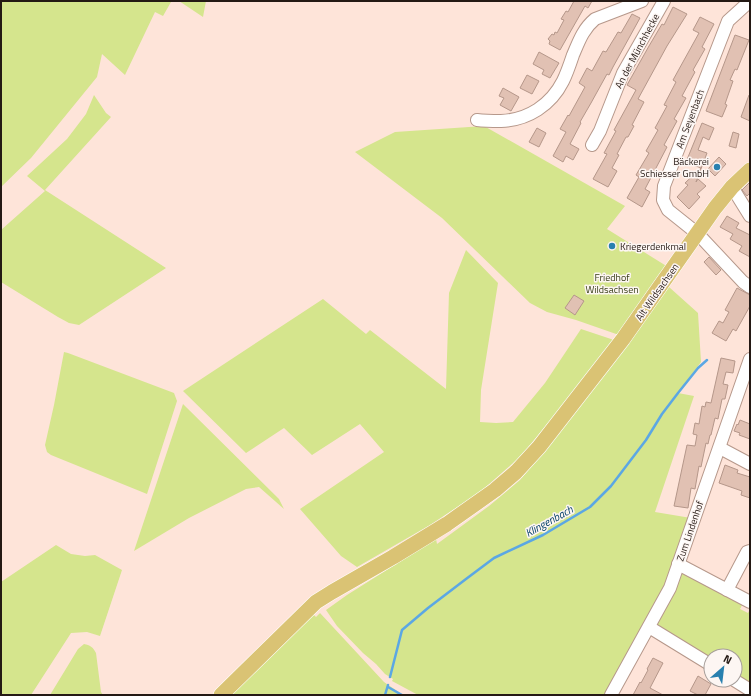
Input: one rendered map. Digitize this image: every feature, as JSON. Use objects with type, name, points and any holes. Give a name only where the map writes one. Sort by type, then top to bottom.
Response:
[{"type":"main road","name":"Alt Wildsachsen","points":[[221,695],[316,602],[394,558],[447,524],[495,490],[516,472],[538,447],[623,339],[715,208],[732,187],[750,170]]},
{"type":"street","points":[[477,120],[502,121],[514,119],[529,114],[543,106],[551,99],[563,81],[581,36],[589,24],[595,19],[642,1]]},
{"type":"street","name":"An der Münchhecke","points":[[592,145],[600,131],[623,73],[664,1]]},
{"type":"street","name":"Am Seyenbach","points":[[750,1],[728,21],[664,186],[663,200],[668,210],[698,234],[743,282],[750,287]]},
{"type":"street","points":[[732,187],[750,216]]},
{"type":"street","name":"Zum Lindenhof","points":[[611,695],[670,588],[750,359]]},
{"type":"street","points":[[720,448],[750,464]]},
{"type":"street","points":[[727,590],[747,552],[750,551]]},
{"type":"street","points":[[678,564],[750,602]]},
{"type":"street","points":[[649,627],[703,661]]},
{"type":"green space","points":[[1,1],[171,2],[163,16],[155,12],[125,75],[102,54],[97,77],[31,158],[1,187]]},
{"type":"green space","points":[[179,1],[206,1],[203,17]]},
{"type":"green space","points":[[94,95],[106,113],[111,117],[45,190],[166,268],[79,325],[69,323],[58,317],[1,282],[1,230],[45,191],[27,176],[67,139],[86,114]]},
{"type":"green space","name":"Friedhof Wildsachsen","points":[[484,126],[625,206],[607,229],[668,267],[619,335],[576,320],[547,312],[530,303],[442,218],[355,152],[395,132]]},
{"type":"green space","points":[[466,250],[498,283],[481,390],[480,422],[513,422],[545,383],[581,329],[614,340],[520,457],[480,492],[430,525],[357,567],[341,556],[300,509],[384,452],[360,424],[312,455],[284,428],[246,453],[183,391],[323,299],[366,334],[370,330],[446,389],[449,293]]},
{"type":"green space","points":[[669,287],[698,313],[701,362],[678,393],[694,396],[655,512],[691,518],[665,592],[609,695],[418,695],[392,681],[393,679],[385,674],[337,626],[326,610],[347,595],[436,539],[437,544],[489,506],[520,480],[541,455]]},
{"type":"green space","points":[[64,352],[174,393],[177,401],[147,494],[51,455],[47,452],[45,445]]},
{"type":"green space","points":[[183,404],[279,499],[284,509],[259,487],[246,489],[189,518],[134,551]]},
{"type":"green space","points":[[56,545],[71,554],[85,556],[95,555],[122,570],[100,636],[87,632],[71,633],[31,695],[1,695],[1,582]]},
{"type":"green space","points":[[680,570],[743,603],[740,609],[748,613],[750,609],[750,687],[743,683],[743,648],[703,648],[703,658],[655,624]]},
{"type":"green space","points":[[312,613],[316,617],[320,613],[384,682],[403,695],[229,695]]},
{"type":"green space","points":[[84,644],[94,649],[96,653],[101,692],[103,695],[50,695],[78,649]]},
{"type":"building","points":[[574,1],[592,1],[588,8],[585,6],[560,50],[549,44],[550,41],[548,39],[552,34],[554,35],[555,32],[557,33],[564,20],[561,19],[566,11],[568,12]]},
{"type":"building","points":[[673,7],[687,14],[667,46],[638,99],[644,102],[632,125],[634,126],[617,154],[619,155],[612,168],[617,171],[608,187],[593,179],[607,154],[604,153],[616,131],[614,130],[636,90],[627,85],[662,24],[664,25]]},
{"type":"building","points":[[632,14],[640,18],[609,75],[607,74],[580,122],[581,123],[570,144],[579,149],[573,160],[566,156],[563,162],[553,156],[566,132],[560,129],[585,87],[579,83],[587,68],[592,71],[603,51],[606,52],[618,32],[621,33]]},
{"type":"building","points":[[700,17],[714,24],[702,47],[705,49],[693,70],[695,72],[682,96],[686,98],[674,119],[677,121],[664,145],[667,147],[645,189],[650,192],[642,207],[627,198],[639,177],[636,175],[649,153],[646,151],[658,130],[655,128],[667,106],[664,105],[676,82],[673,80],[699,33],[693,30]]},
{"type":"building","points":[[735,35],[749,40],[737,70],[735,69],[730,80],[733,81],[725,104],[727,105],[722,117],[706,111]]},
{"type":"building","points":[[539,52],[559,63],[550,78],[542,74],[544,70],[533,64]]},
{"type":"building","points":[[527,75],[539,81],[532,94],[520,88]]},
{"type":"building","points":[[503,88],[519,97],[511,111],[500,105],[504,98],[499,96]]},
{"type":"building","points":[[750,95],[750,121],[741,117]]},
{"type":"building","points":[[702,123],[714,128],[709,140],[703,137],[698,150],[707,153],[696,182],[698,179],[706,186],[697,194],[700,197],[689,209],[677,197],[688,185],[685,183],[701,168],[686,162]]},
{"type":"building","points":[[537,128],[546,133],[539,147],[529,142]]},
{"type":"building","points":[[733,132],[739,134],[736,148],[729,146]]},
{"type":"building","points":[[719,157],[726,164],[715,176],[708,169]]},
{"type":"building","points":[[750,182],[750,193],[747,196],[742,190]]},
{"type":"building","points":[[727,216],[739,223],[736,228],[750,235],[750,257],[739,251],[742,246],[730,239],[733,234],[720,227]]},
{"type":"building","points":[[709,257],[721,270],[716,275],[704,262]]},
{"type":"building","points":[[737,288],[750,295],[750,306],[736,331],[733,329],[726,341],[712,333],[719,321],[723,323],[729,312],[725,310]]},
{"type":"building","points":[[574,295],[584,301],[575,315],[565,308]]},
{"type":"building","points":[[721,358],[735,361],[733,373],[726,372],[723,384],[728,385],[725,399],[722,399],[718,419],[715,418],[708,444],[706,443],[701,467],[699,466],[695,489],[691,488],[688,508],[674,506],[687,445],[695,446],[697,435],[693,434],[695,423],[699,424],[702,406],[705,407],[706,402],[711,403]]},
{"type":"building","points":[[740,420],[750,424],[750,439],[739,435],[740,433],[734,431]]},
{"type":"building","points":[[725,465],[738,470],[737,473],[750,477],[750,498],[741,495],[742,491],[719,483]]},
{"type":"building","points":[[653,658],[663,663],[650,688],[663,695],[633,695],[640,682],[641,683]]},
{"type":"building","points":[[698,676],[703,679],[703,688],[709,688],[705,695],[698,695],[690,691]]},
{"type":"waterway","name":"Klingenbach","points":[[390,677],[402,630],[428,608],[494,558],[543,535],[590,507],[611,486],[646,440],[662,414],[698,368],[707,360]]},
{"type":"waterway","name":"Klingenbach","points":[[385,695],[388,685]]},
{"type":"waterway","points":[[388,687],[402,695]]},
{"type":"place","name":"Bäckerei Schiesser GmbH","points":[[717,167]]},
{"type":"place","name":"Kriegerdenkmal","points":[[612,246]]}]
